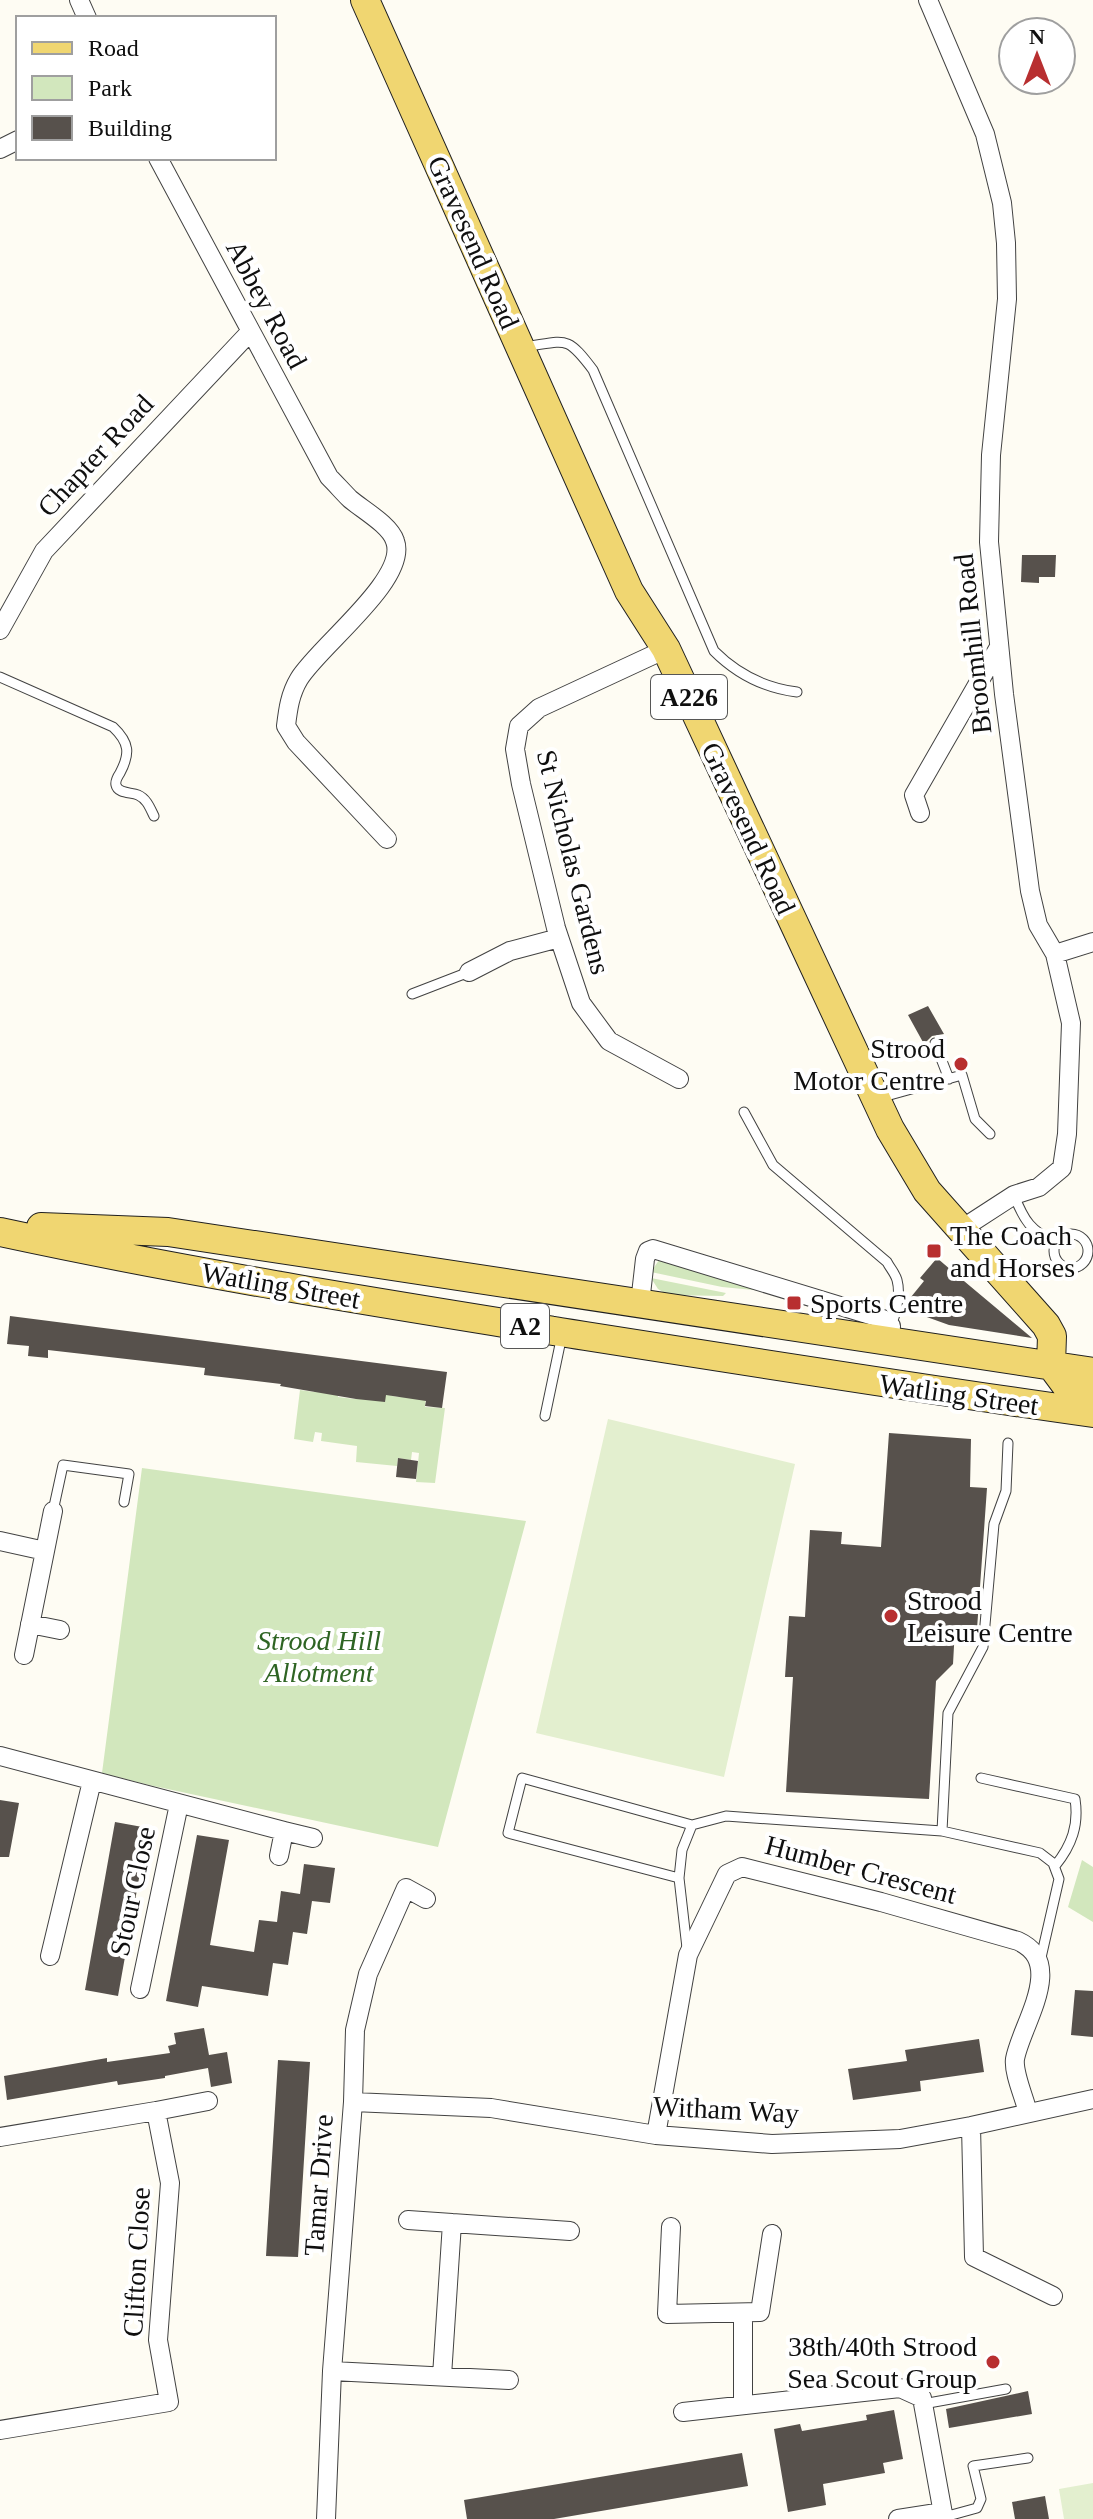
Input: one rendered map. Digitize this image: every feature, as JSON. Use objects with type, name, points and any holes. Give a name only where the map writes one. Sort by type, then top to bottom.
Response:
[{"type":"main road","name":"Gravesend Road","points":[[365,0],[629,591],[666,649],[876,1099],[927,1191],[1046,1325],[1052,1336],[1051,1365]]},
{"type":"main road","name":"Watling Street","points":[[0,1229],[168,1232],[640,1303],[890,1334],[1051,1365]]},
{"type":"main road","name":"Watling Street","points":[[0,1229],[123,1258],[436,1313],[1093,1413]]},
{"type":"main road","name":"Watling Street","points":[[398,1267],[447,1292],[555,1310],[564,1318],[562,1332]]},
{"type":"main road","name":"Watling Street","points":[[640,1303],[636,1322],[641,1327],[816,1355],[865,1380]]},
{"type":"main road","name":"A2","points":[[1051,1365],[1093,1372]]},
{"type":"main road","points":[[1051,1365],[1068,1388],[1093,1392]]},
{"type":"street","name":"Broomhill Road","points":[[928,0],[985,134],[997,176],[1003,217],[1007,299],[991,455],[989,542],[1030,891],[1038,925],[1055,954],[1071,1023],[1068,1123],[1062,1168],[1039,1187],[1014,1195],[960,1230]]},
{"type":"street","name":"Abbey Road","points":[[159,160],[329,477],[349,498],[383,524],[396,541],[396,562],[386,581],[300,677],[289,699],[286,726],[296,742],[387,839]]},
{"type":"street","name":"Chapter Road","points":[[0,630],[44,551],[250,332]]},
{"type":"street","points":[[920,813],[914,795],[999,647]]},
{"type":"street","name":"St Nicholas Gardens","points":[[666,649],[549,703],[526,718],[517,731],[515,746],[517,767],[559,938],[581,1003],[609,1041],[679,1079]]},
{"type":"street","points":[[469,972],[510,951],[559,938]]},
{"type":"street","points":[[1055,954],[1093,942]]},
{"type":"street","name":"Watling Street","points":[[640,1303],[645,1258],[648,1251],[653,1249],[883,1319],[890,1334]]},
{"type":"street","points":[[24,1655],[53,1511]]},
{"type":"street","points":[[0,1541],[45,1551]]},
{"type":"street","points":[[30,1624],[60,1630]]},
{"type":"street","name":"Stour Close","points":[[0,1756],[313,1838]]},
{"type":"street","points":[[50,1956],[92,1781]]},
{"type":"street","name":"Stour Close","points":[[140,1989],[179,1804]]},
{"type":"street","points":[[279,1856],[284,1831]]},
{"type":"street","name":"Humber Crescent","points":[[656,2135],[688,1955],[727,1874],[742,1867],[1018,1941],[1032,1951],[1039,1966]]},
{"type":"street","name":"Tamar Drive","points":[[326,2519],[332,2371],[353,2102],[355,2030],[368,1974],[406,1888],[426,1899]]},
{"type":"street","points":[[1028,2113],[1015,2064],[1036,2002],[1039,1966]]},
{"type":"street","name":"Witham Way","points":[[353,2102],[491,2108],[656,2135],[772,2144],[900,2139],[1093,2099]]},
{"type":"street","points":[[0,2137],[208,2101]]},
{"type":"street","name":"Clifton Close","points":[[0,2430],[169,2402],[158,2340],[170,2183],[156,2111]]},
{"type":"street","points":[[971,2126],[974,2257],[1053,2296]]},
{"type":"street","points":[[408,2220],[570,2231]]},
{"type":"street","points":[[442,2376],[452,2223]]},
{"type":"street","points":[[671,2227],[667,2314],[760,2312],[772,2234]]},
{"type":"street","points":[[743,2313],[743,2405]]},
{"type":"street","points":[[332,2371],[509,2380]]},
{"type":"street","points":[[683,2412],[900,2388],[922,2398],[944,2516],[898,2519]]},
{"type":"lane","points":[[521,347],[563,341],[576,346],[593,370],[714,651],[729,667],[772,689],[797,692]]},
{"type":"lane","points":[[0,677],[113,727],[126,742],[129,751],[116,787],[140,796],[148,803],[154,816]]},
{"type":"lane","points":[[412,994],[469,972]]},
{"type":"lane","points":[[935,1043],[949,1079]]},
{"type":"lane","points":[[876,1099],[962,1075],[975,1119],[990,1134]]},
{"type":"lane","points":[[744,1112],[773,1165],[887,1262],[898,1287],[890,1334]]},
{"type":"lane","points":[[1014,1195],[1021,1215],[1035,1233],[1056,1243]]},
{"type":"lane","points":[[545,1416],[562,1332]]},
{"type":"lane","points":[[942,1831],[948,1713],[983,1647],[994,1524],[1006,1491],[1008,1443]]},
{"type":"lane","points":[[53,1511],[63,1465],[129,1474],[124,1502]]},
{"type":"lane","points":[[679,1878],[508,1833],[522,1778],[692,1825],[726,1816],[942,1831],[1036,1852],[1055,1866],[1059,1882],[1039,1966]]},
{"type":"lane","points":[[981,1778],[1075,1799],[1075,1833],[1068,1850],[1055,1866]]},
{"type":"lane","points":[[688,1955],[679,1878],[682,1850],[692,1825]]},
{"type":"lane","points":[[923,2404],[1006,2389]]},
{"type":"lane","points":[[944,2516],[977,2508],[981,2499],[973,2466],[1028,2458]]},
{"type":"green space","points":[[659,1260],[765,1291],[722,1287],[651,1272]]},
{"type":"green space","points":[[651,1278],[726,1293],[723,1296],[668,1295],[658,1289]]},
{"type":"green space","points":[[316,1383],[338,1393],[338,1397],[355,1399],[386,1391],[400,1397],[404,1394],[426,1396],[425,1407],[445,1408],[435,1483],[416,1482],[419,1453],[412,1452],[411,1460],[398,1458],[397,1466],[356,1462],[357,1446],[321,1441],[322,1433],[315,1432],[313,1442],[294,1439],[300,1390],[314,1392]]},
{"type":"green space","points":[[608,1419],[795,1464],[724,1777],[536,1733]]},
{"type":"green space","name":"Strood Hill Allotment","points":[[142,1468],[526,1521],[438,1847],[102,1773]]},
{"type":"green space","points":[[1082,1860],[1093,1867],[1093,1922],[1068,1907]]},
{"type":"green space","points":[[1093,2483],[1093,2519],[1064,2519],[1059,2489]]},
{"type":"building","points":[[1022,555],[1056,555],[1055,577],[1039,577],[1039,583],[1021,582]]},
{"type":"building","points":[[928,1006],[944,1034],[932,1036],[924,1044],[908,1015]]},
{"type":"building","points":[[937,1258],[1032,1338],[949,1325],[924,1316],[928,1311],[911,1297],[924,1281],[920,1278]]},
{"type":"building","points":[[10,1316],[447,1372],[442,1408],[425,1406],[426,1401],[386,1395],[385,1402],[356,1399],[281,1384],[204,1375],[205,1368],[48,1350],[48,1358],[28,1356],[29,1346],[7,1344]]},
{"type":"building","name":"Strood Leisure Centre","points":[[889,1433],[971,1439],[970,1487],[987,1488],[977,1629],[955,1628],[953,1664],[936,1681],[929,1799],[786,1792],[793,1677],[785,1677],[789,1616],[805,1617],[810,1530],[842,1532],[841,1544],[881,1547]]},
{"type":"building","points":[[398,1458],[418,1461],[416,1479],[396,1477]]},
{"type":"building","points":[[0,1800],[19,1803],[9,1857],[0,1857]]},
{"type":"building","points":[[115,1822],[148,1828],[118,1996],[85,1990]]},
{"type":"building","points":[[197,1835],[229,1840],[210,1945],[254,1952],[259,1920],[277,1922],[281,1891],[300,1894],[304,1864],[335,1868],[330,1903],[312,1901],[307,1934],[293,1932],[288,1965],[273,1963],[268,1996],[202,1986],[198,2007],[166,2001]]},
{"type":"building","points":[[1075,1990],[1093,1991],[1093,2037],[1071,2035]]},
{"type":"building","points":[[204,2028],[209,2055],[227,2052],[232,2083],[211,2087],[208,2068],[165,2078],[118,2085],[117,2081],[7,2100],[4,2076],[107,2058],[107,2062],[170,2053],[168,2046],[176,2044],[174,2033]]},
{"type":"building","points":[[979,2039],[984,2072],[920,2081],[921,2091],[853,2100],[848,2069],[907,2061],[905,2050]]},
{"type":"building","points":[[278,2060],[310,2062],[298,2257],[266,2256]]},
{"type":"building","points":[[1028,2391],[1032,2414],[949,2428],[946,2409]]},
{"type":"building","points":[[894,2410],[903,2459],[883,2463],[885,2473],[823,2484],[826,2505],[788,2512],[774,2429],[800,2424],[802,2431],[867,2420],[866,2415]]},
{"type":"building","points":[[742,2453],[748,2486],[554,2519],[467,2519],[464,2500]]},
{"type":"building","points":[[1045,2496],[1049,2519],[1015,2519],[1012,2502]]},
{"type":"place","name":"Strood Motor Centre","points":[[961,1064]]},
{"type":"place","name":"The Coach and Horses","points":[[934,1251]]},
{"type":"place","name":"Sports Centre","points":[[794,1303]]},
{"type":"place","name":"Strood Leisure Centre","points":[[891,1616]]},
{"type":"place","name":"38th/40th Strood Sea Scout Group","points":[[993,2362]]}]
